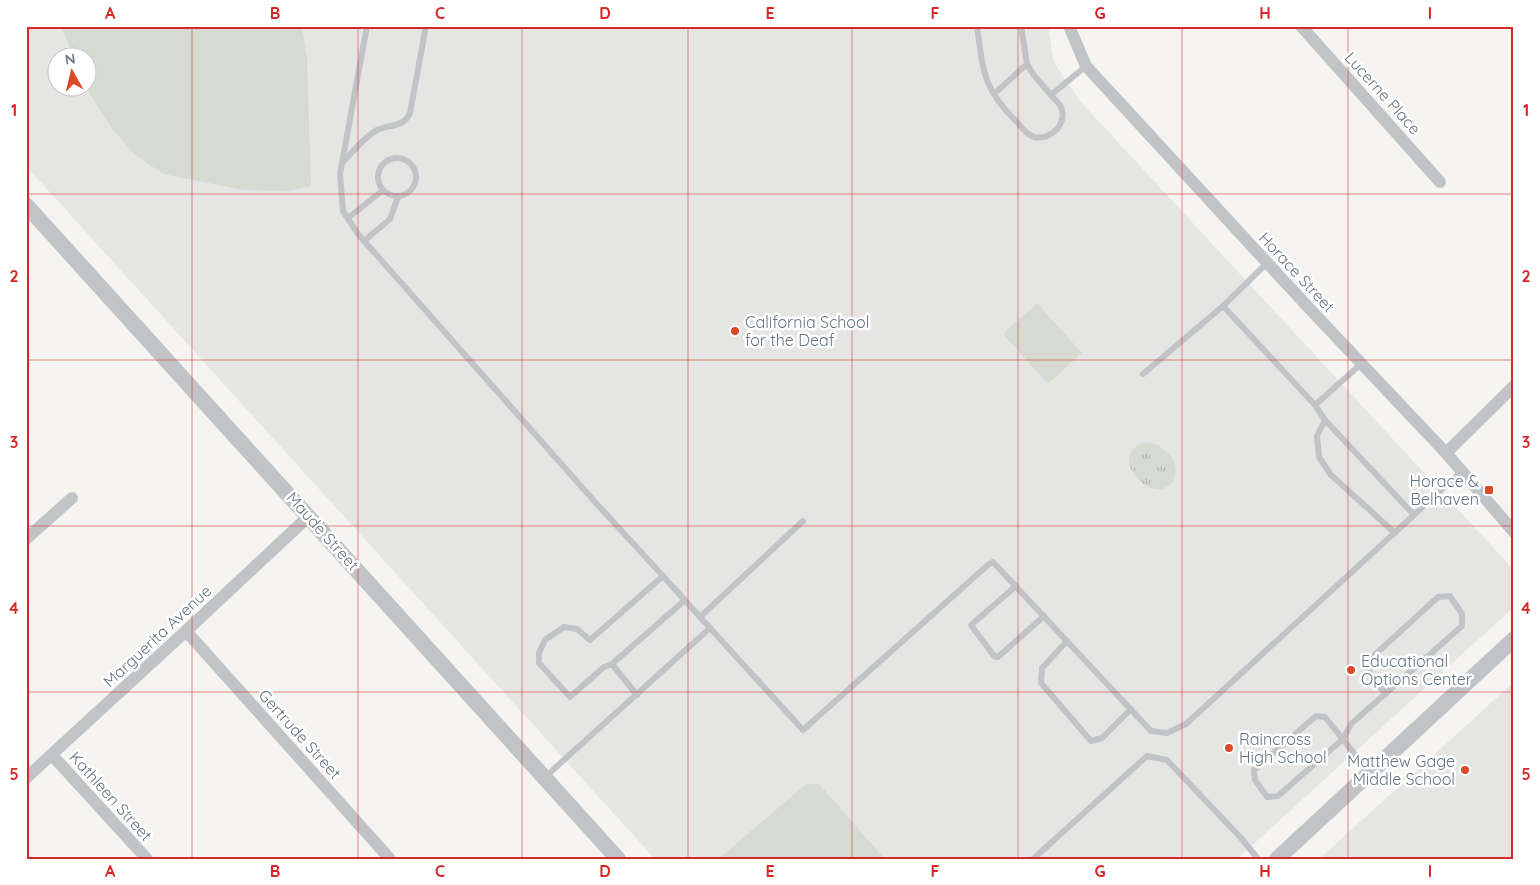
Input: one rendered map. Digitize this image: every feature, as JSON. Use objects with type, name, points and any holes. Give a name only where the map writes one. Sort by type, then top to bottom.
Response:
[{"type":"street","name":"Horace Street","points":[[1069,26],[1086,66],[1361,364],[1446,453],[1514,532]]},
{"type":"street","name":"Lucerne Place","points":[[1301,26],[1440,182]]},
{"type":"street","name":"Maude Street","points":[[26,205],[618,859]]},
{"type":"street","points":[[1446,453],[1514,386]]},
{"type":"street","points":[[26,539],[72,498]]},
{"type":"street","name":"Marguerita Avenue","points":[[26,778],[309,516]]},
{"type":"street","name":"Gertrude Street","points":[[186,631],[390,859]]},
{"type":"street","points":[[1276,859],[1514,639]]},
{"type":"street","name":"Kathleen Street","points":[[52,755],[147,859]]},
{"type":"lane","points":[[367,26],[340,174],[343,211],[364,241],[595,502],[803,730],[993,562],[1151,731],[1167,734],[1186,724],[1462,471]]},
{"type":"lane","points":[[342,163],[378,130],[398,125],[408,118],[426,26]]},
{"type":"lane","points":[[765,26],[770,26]]},
{"type":"lane","points":[[977,26],[984,74],[994,94],[1002,107],[1031,137],[1040,138],[1051,135],[1060,126],[1063,116],[1061,107],[1032,74],[1027,64],[1021,26]]},
{"type":"lane","points":[[994,94],[1027,64]]},
{"type":"lane","points":[[1051,95],[1086,66]]},
{"type":"lane","points":[[391,158],[404,159],[414,167],[416,180],[410,192],[398,197],[382,191],[377,179],[380,166],[391,158]]},
{"type":"lane","points":[[348,218],[382,191]]},
{"type":"lane","points":[[364,241],[390,219],[398,197]]},
{"type":"lane","points":[[1143,374],[1223,306],[1268,263]]},
{"type":"lane","points":[[1223,306],[1315,404],[1325,420],[1414,515]]},
{"type":"lane","points":[[1315,404],[1361,364]]},
{"type":"lane","points":[[1325,420],[1317,436],[1319,457],[1332,475],[1365,508],[1394,533]]},
{"type":"lane","points":[[700,617],[804,521]]},
{"type":"lane","points":[[663,576],[590,640],[577,629],[564,627],[545,640],[539,653],[539,663],[570,697],[604,668],[612,664],[685,600]]},
{"type":"lane","points":[[1016,586],[971,625],[994,656],[998,657],[1044,616]]},
{"type":"lane","points":[[1370,773],[1343,739],[1325,717],[1316,716],[1254,770],[1256,780],[1267,797],[1278,796],[1343,739],[1351,724],[1386,694],[1462,626],[1462,614],[1450,596],[1438,596],[1367,662],[1370,675],[1386,694]]},
{"type":"lane","points":[[544,778],[710,628]]},
{"type":"lane","points":[[1067,641],[1042,668],[1041,683],[1091,741],[1102,738],[1131,709]]},
{"type":"lane","points":[[612,664],[637,694]]},
{"type":"lane","points":[[1033,859],[1147,756],[1167,760],[1242,838],[1258,859]]},
{"type":"shaded area","name":"California School for the Deaf","points":[[26,26],[1048,26],[1054,63],[1080,101],[1514,570],[1514,607],[1237,859],[655,859],[26,166]]},
{"type":"shaded area","name":"Matthew Gage Middle School","points":[[1514,682],[1514,859],[1319,859]]},
{"type":"green space","points":[[61,26],[302,26],[307,58],[311,186],[288,191],[243,190],[163,174],[134,154],[111,127],[92,98],[98,98],[98,48],[70,48]]},
{"type":"green space","points":[[1037,303],[1082,353],[1048,384],[1003,334]]},
{"type":"green space","points":[[1145,442],[1157,445],[1173,459],[1176,472],[1174,478],[1166,487],[1157,489],[1146,486],[1137,479],[1131,469],[1129,459],[1133,449]]},
{"type":"green space","points":[[806,784],[819,784],[885,859],[718,859]]},
{"type":"place","name":"California School for the Deaf","points":[[735,331]]},
{"type":"place","name":"Horace & Belhaven","points":[[1489,490]]},
{"type":"place","name":"Educational Options Center","points":[[1351,670]]},
{"type":"place","name":"Raincross High School","points":[[1229,748]]},
{"type":"place","name":"Matthew Gage Middle School","points":[[1465,770]]}]
